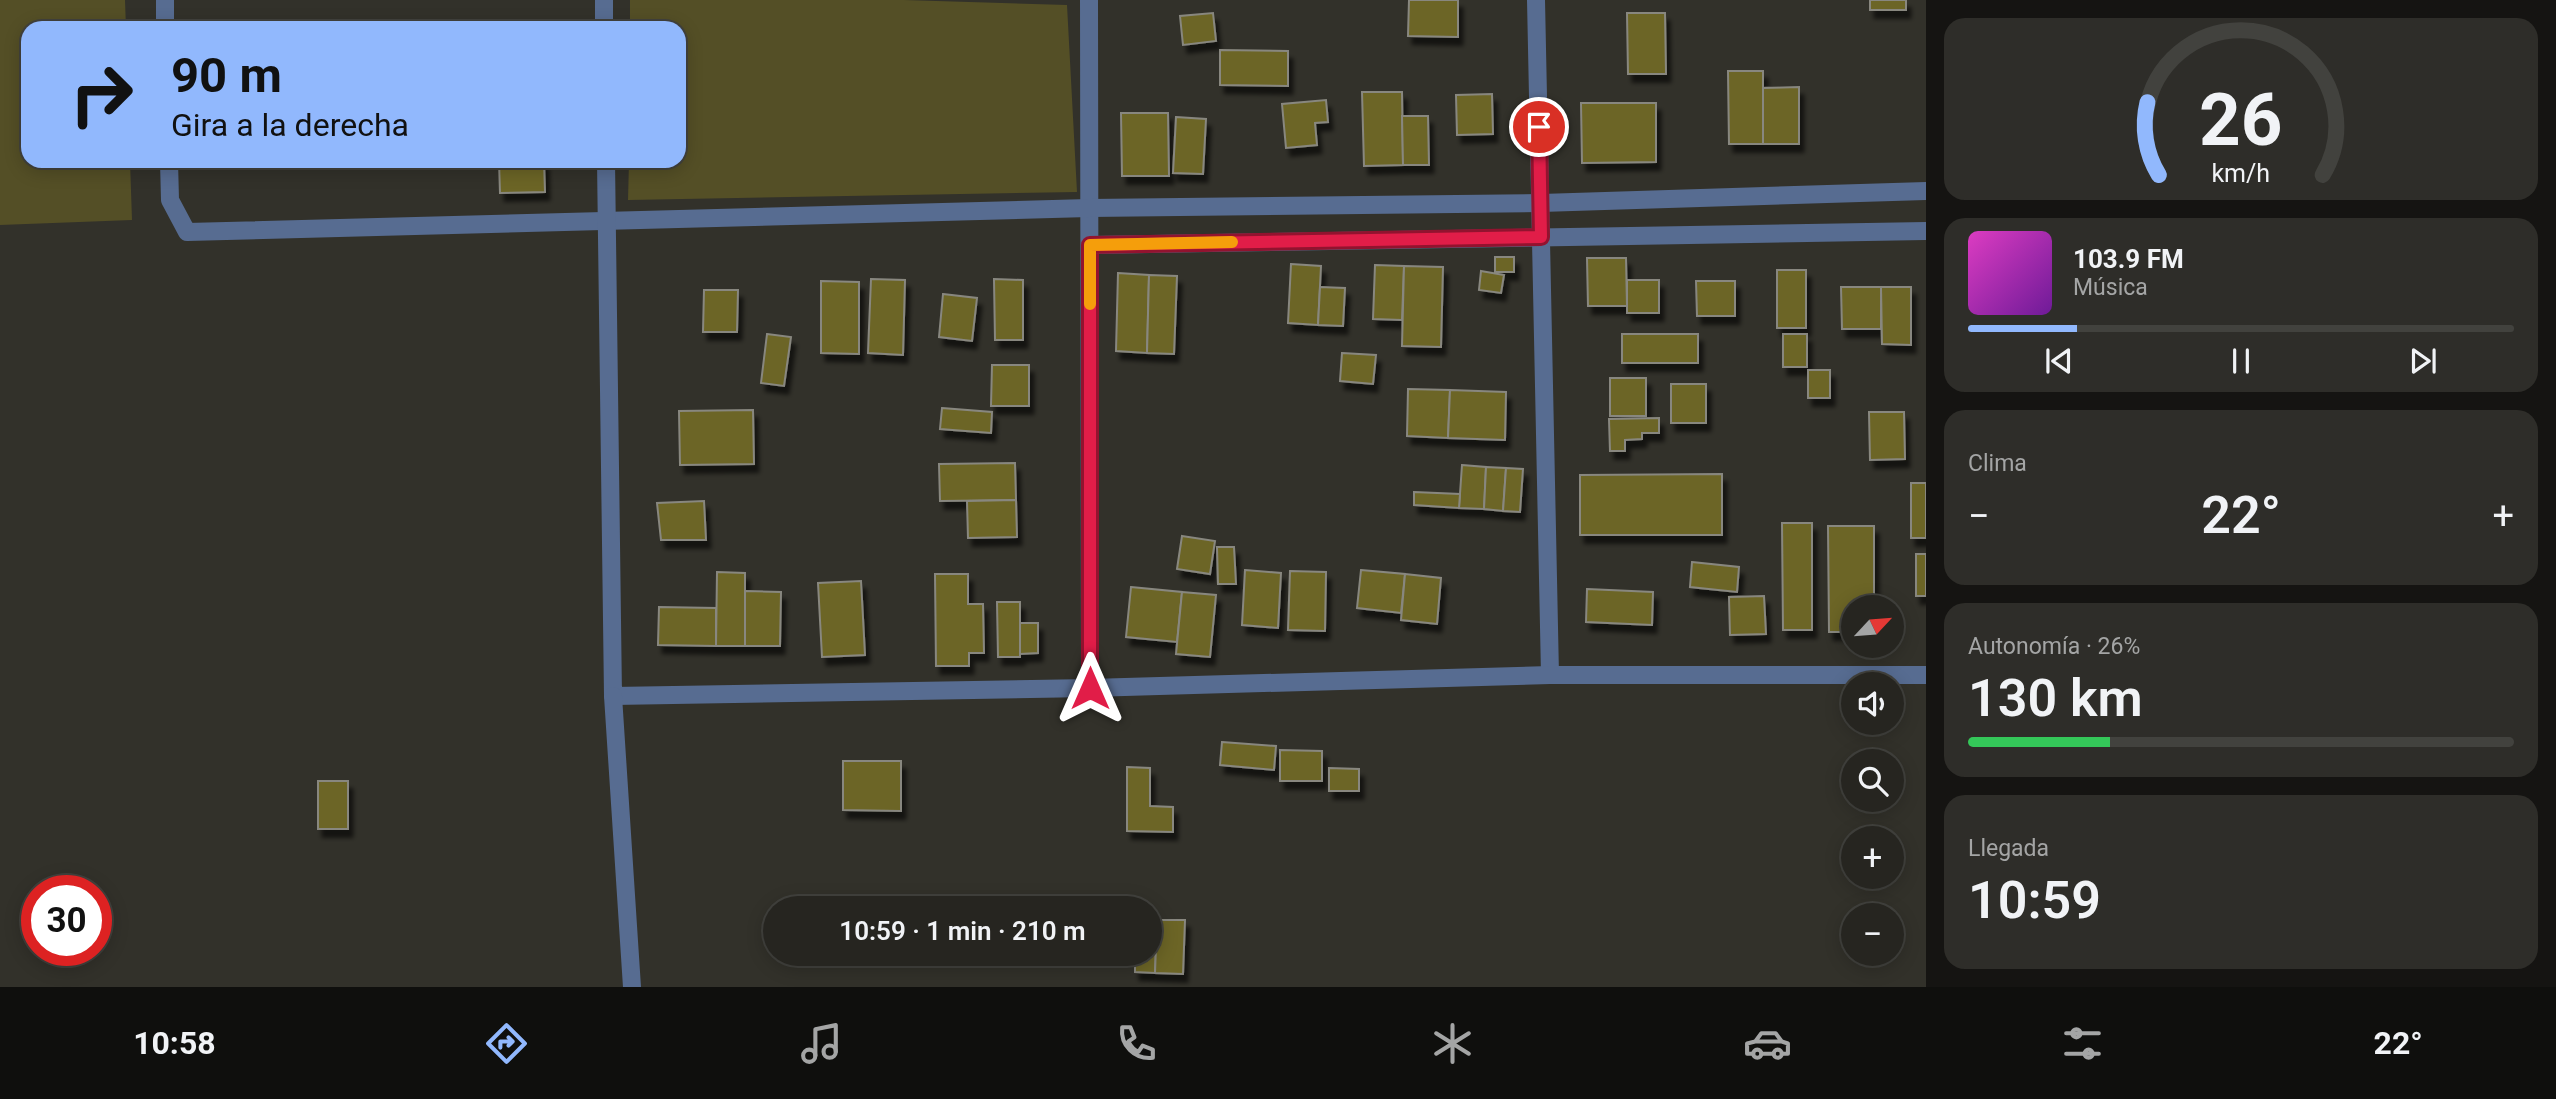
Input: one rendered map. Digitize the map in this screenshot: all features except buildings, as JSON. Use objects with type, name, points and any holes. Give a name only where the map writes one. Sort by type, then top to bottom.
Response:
[{"type":"street","points":[[165,0],[165,21]]},
{"type":"street","points":[[604,0],[604,21]]},
{"type":"street","points":[[1089,0],[1090,688]]},
{"type":"street","points":[[1536,0],[1550,675]]},
{"type":"street","points":[[169,168],[170,201],[187,232],[1089,208],[1541,202],[1926,191]]},
{"type":"street","points":[[606,168],[613,696],[632,987]]},
{"type":"street","points":[[1090,245],[1926,231]]},
{"type":"street","points":[[613,696],[1090,688],[1550,675],[1926,675]]},
{"type":"shaded area","points":[[0,0],[125,0],[126,21],[21,21],[21,168],[130,168],[132,220],[0,225]]},
{"type":"shaded area","points":[[630,0],[904,0],[1067,5],[1077,192],[628,200],[629,168],[686,168],[686,21],[630,21]]},
{"type":"slow traffic","points":[[1090,304],[1090,245],[1232,242]]},
{"type":"route","points":[[1090,688],[1090,245],[1541,237],[1539,127]]}]
